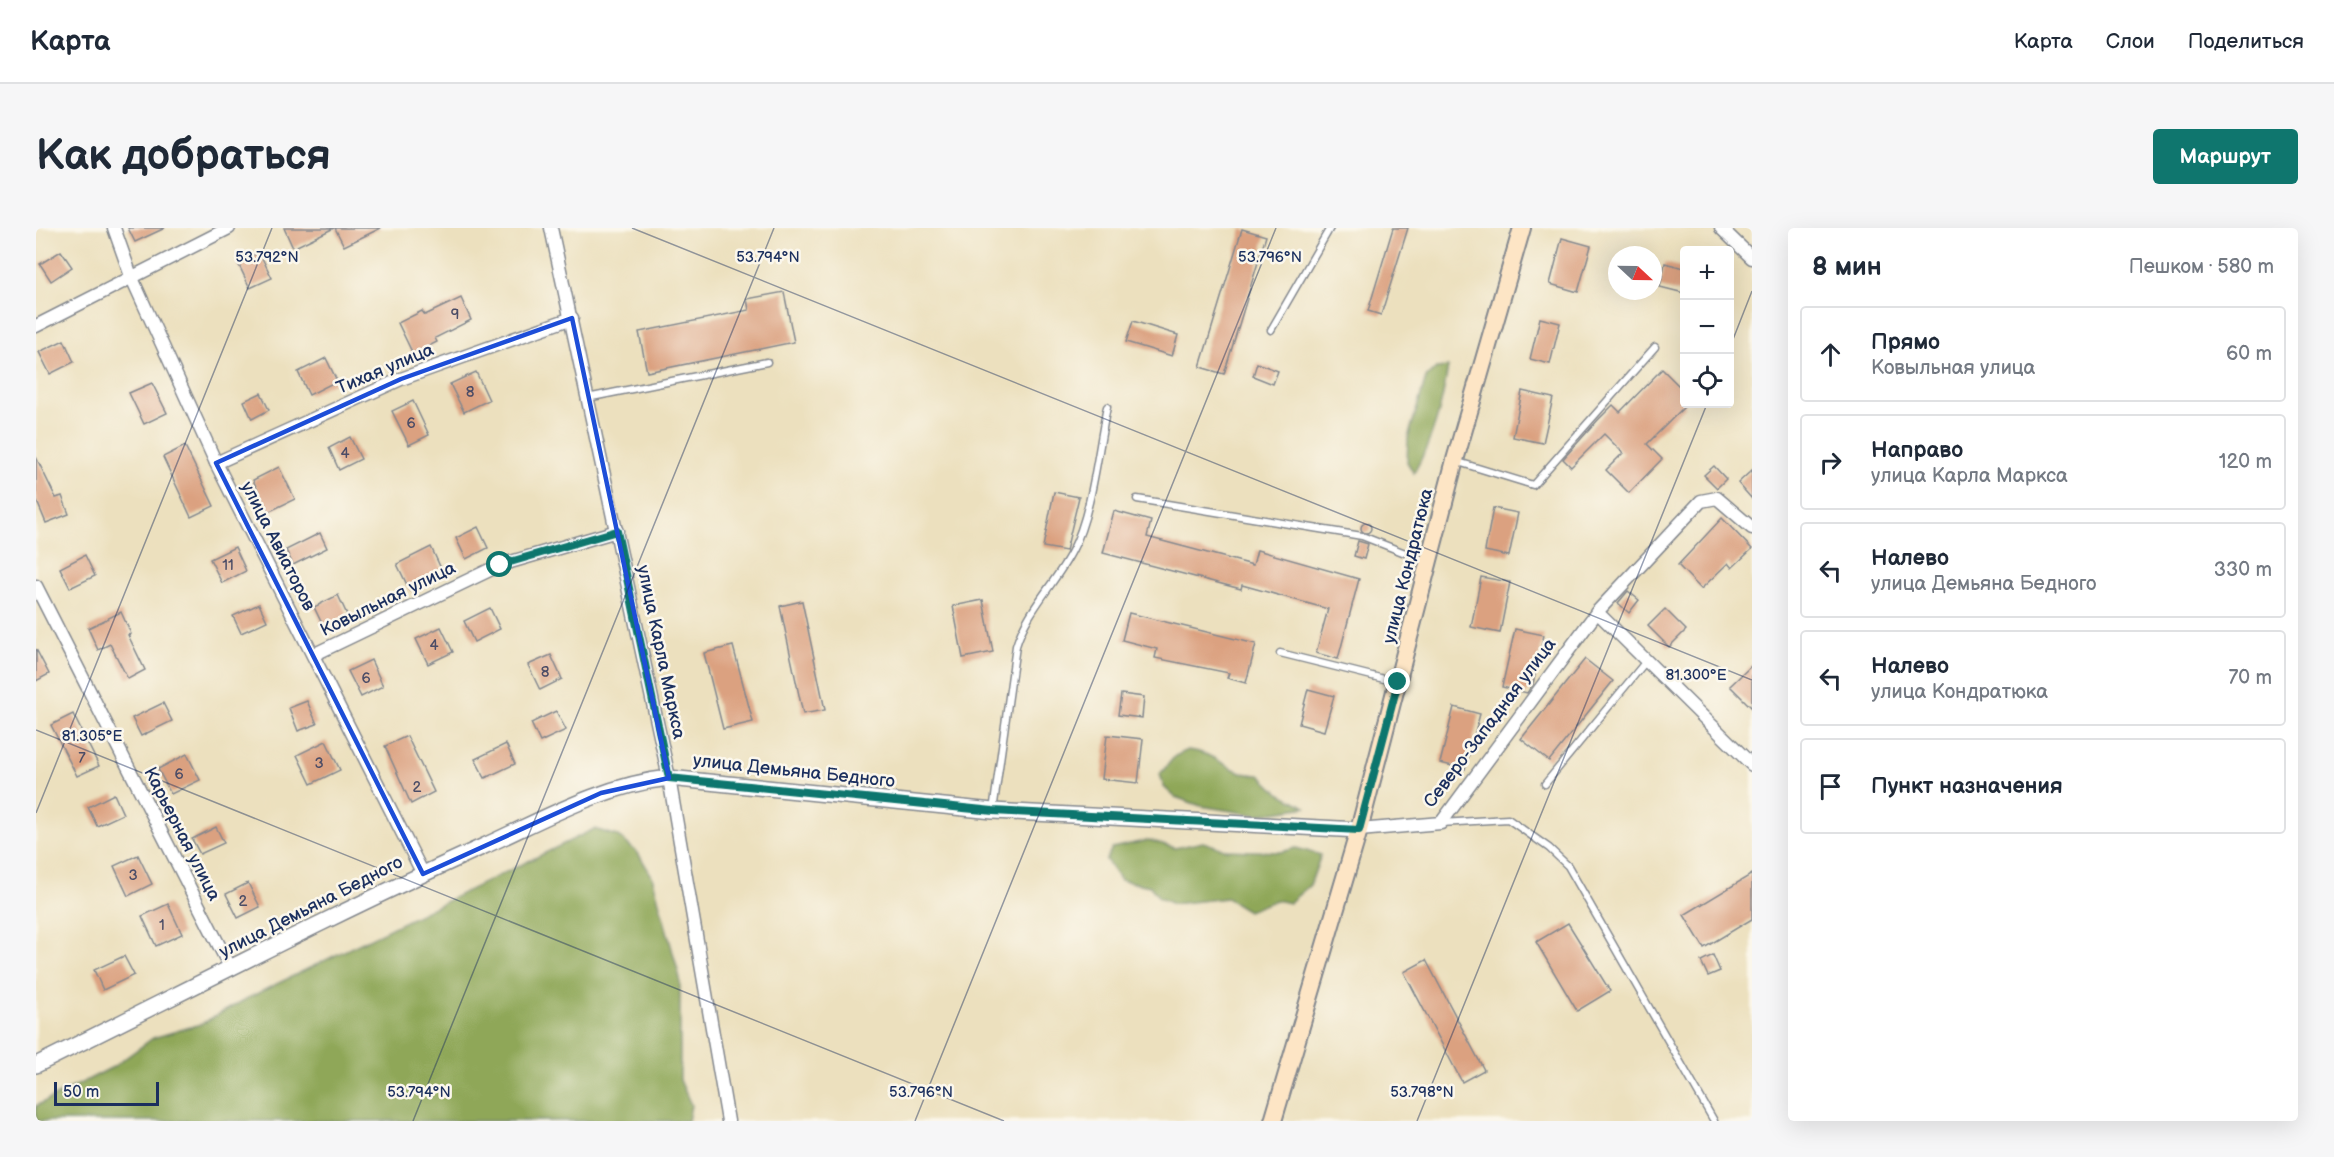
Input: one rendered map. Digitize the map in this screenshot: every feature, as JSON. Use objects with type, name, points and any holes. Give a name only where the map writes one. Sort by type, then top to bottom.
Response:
[{"type":"main road","name":"улица Кондратюка","points":[[1273,1121],[1359,830],[1455,460],[1522,228]]},
{"type":"street","name":"улица Авиаторов","points":[[114,228],[131,276],[216,463],[423,874]]},
{"type":"street","points":[[36,326],[229,228]]},
{"type":"street","name":"улица Карла Маркса","points":[[551,228],[669,778],[728,1121]]},
{"type":"street","points":[[1721,228],[1752,258]]},
{"type":"street","name":"Тихая улица","points":[[216,463],[401,379],[572,318]]},
{"type":"street","name":"Северо-Западная улица","points":[[1359,830],[1441,823],[1597,612],[1701,501],[1717,498],[1752,528]]},
{"type":"street","name":"Ковыльная улица","points":[[313,655],[500,565],[617,531]]},
{"type":"street","name":"Карьерная улица","points":[[36,586],[231,969]]},
{"type":"street","points":[[1597,612],[1752,765]]},
{"type":"street","name":"улица Демьяна Бедного","points":[[36,1065],[423,874],[601,793],[646,781],[669,778],[993,811],[1359,830]]},
{"type":"lane","points":[[1271,330],[1329,228]]},
{"type":"lane","points":[[1455,460],[1533,485],[1655,347]]},
{"type":"lane","points":[[587,398],[767,362]]},
{"type":"lane","points":[[993,811],[1016,646],[1022,626],[1073,550],[1084,520],[1107,407]]},
{"type":"lane","points":[[1137,498],[1362,536],[1429,562]]},
{"type":"lane","points":[[1280,653],[1398,682]]},
{"type":"lane","points":[[1545,784],[1648,660]]},
{"type":"lane","points":[[1441,823],[1508,819],[1549,848],[1568,866],[1714,1121]]},
{"type":"highlighted area","points":[[572,318],[669,778],[601,793],[423,874],[216,463],[401,379]]},
{"type":"green space","points":[[1448,367],[1436,422],[1414,473],[1407,462],[1408,438],[1426,378],[1436,368]]},
{"type":"green space","points":[[1188,750],[1207,755],[1240,772],[1260,775],[1279,793],[1306,807],[1256,815],[1201,806],[1175,797],[1164,787],[1160,774],[1175,756]]},
{"type":"green space","points":[[594,829],[618,836],[638,853],[652,876],[680,978],[680,1080],[691,1105],[688,1121],[36,1121],[36,1106],[113,1067],[153,1038],[201,1024],[248,998]]},
{"type":"green space","points":[[1149,840],[1175,848],[1203,842],[1227,850],[1281,852],[1296,848],[1321,855],[1310,885],[1289,903],[1276,900],[1248,911],[1227,898],[1173,904],[1159,898],[1150,886],[1121,880],[1106,860],[1112,848]]},
{"type":"building","points":[[128,228],[165,228],[135,242]]},
{"type":"building","points":[[284,228],[334,228],[293,248]]},
{"type":"building","points":[[335,228],[381,228],[344,246]]},
{"type":"building","points":[[1393,228],[1408,228],[1381,315],[1368,311]]},
{"type":"building","points":[[1242,229],[1266,236],[1224,374],[1200,367]]},
{"type":"building","points":[[1562,238],[1591,246],[1578,292],[1550,284]]},
{"type":"building","points":[[61,251],[72,267],[51,281],[40,264]]},
{"type":"building","points":[[259,252],[272,278],[250,288],[238,263]]},
{"type":"building","points":[[1665,263],[1680,267],[1680,292],[1662,288]]},
{"type":"building","points":[[784,292],[794,342],[647,372],[639,332],[749,310],[747,299]]},
{"type":"building","points":[[461,298],[471,320],[435,338],[437,342],[413,354],[398,323],[422,311],[425,315]]},
{"type":"building","points":[[1540,318],[1560,323],[1550,364],[1530,359]]},
{"type":"building","points":[[1133,321],[1178,335],[1172,356],[1126,342]]},
{"type":"building","points":[[64,340],[74,362],[50,374],[39,352]]},
{"type":"building","points":[[326,358],[337,381],[309,395],[298,372]]},
{"type":"building","points":[[1257,363],[1278,371],[1273,384],[1253,376]]},
{"type":"building","points":[[1662,369],[1680,387],[1680,408],[1683,408],[1647,444],[1662,459],[1629,493],[1606,470],[1623,453],[1604,434],[1571,467],[1563,459],[1613,405],[1620,412]]},
{"type":"building","points":[[476,372],[489,400],[464,412],[450,384]]},
{"type":"building","points":[[152,383],[167,413],[144,424],[129,393]]},
{"type":"building","points":[[1522,391],[1553,398],[1543,443],[1513,437]]},
{"type":"building","points":[[261,393],[269,410],[252,419],[244,401]]},
{"type":"building","points":[[413,401],[429,435],[409,445],[392,411]]},
{"type":"building","points":[[350,437],[361,459],[339,470],[329,448]]},
{"type":"building","points":[[185,446],[214,506],[191,517],[163,457]]},
{"type":"building","points":[[36,457],[56,498],[62,496],[69,514],[46,523],[36,499]]},
{"type":"building","points":[[1714,466],[1726,479],[1717,488],[1704,475]]},
{"type":"building","points":[[279,467],[295,499],[268,512],[253,480]]},
{"type":"building","points":[[1752,470],[1752,499],[1738,483]]},
{"type":"building","points":[[1054,492],[1079,497],[1066,551],[1043,547]]},
{"type":"building","points":[[1493,508],[1518,513],[1509,556],[1485,551]]},
{"type":"building","points":[[1114,511],[1151,521],[1147,537],[1253,565],[1257,550],[1359,579],[1338,659],[1316,653],[1328,609],[1242,585],[1241,589],[1103,553]]},
{"type":"building","points":[[1722,518],[1752,549],[1732,568],[1728,563],[1701,589],[1678,565]]},
{"type":"building","points":[[1366,523],[1370,524],[1370,532],[1366,533],[1362,532],[1361,528],[1362,524]]},
{"type":"building","points":[[478,527],[488,548],[466,559],[456,538]]},
{"type":"building","points":[[320,533],[327,548],[293,565],[286,550]]},
{"type":"building","points":[[1358,541],[1368,544],[1364,559],[1354,556]]},
{"type":"building","points":[[235,547],[246,571],[222,583],[210,559]]},
{"type":"building","points":[[431,547],[444,575],[410,591],[397,564]]},
{"type":"building","points":[[85,555],[95,576],[70,588],[60,568]]},
{"type":"building","points":[[1481,577],[1510,582],[1500,633],[1471,627]]},
{"type":"building","points":[[1628,591],[1639,600],[1629,613],[1618,603]]},
{"type":"building","points":[[338,595],[349,619],[325,630],[314,607]]},
{"type":"building","points":[[983,600],[993,652],[963,658],[953,606]]},
{"type":"building","points":[[802,601],[825,710],[803,714],[780,606]]},
{"type":"building","points":[[259,604],[267,621],[241,633],[233,616]]},
{"type":"building","points":[[490,608],[500,629],[474,642],[464,621]]},
{"type":"building","points":[[1665,609],[1686,630],[1669,647],[1648,626]]},
{"type":"building","points":[[121,612],[131,634],[128,635],[145,670],[128,679],[110,644],[98,650],[88,628]]},
{"type":"building","points":[[1129,613],[1256,644],[1246,683],[1227,678],[1229,673],[1155,658],[1157,649],[1122,640]]},
{"type":"building","points":[[441,627],[453,652],[428,664],[416,639]]},
{"type":"building","points":[[1515,629],[1544,635],[1533,684],[1527,693],[1502,687]]},
{"type":"building","points":[[733,646],[753,722],[723,729],[704,653]]},
{"type":"building","points":[[36,649],[49,674],[36,681]]},
{"type":"building","points":[[551,655],[562,679],[540,690],[528,665]]},
{"type":"building","points":[[1585,659],[1613,681],[1549,761],[1521,739]]},
{"type":"building","points":[[371,660],[383,686],[361,697],[348,671]]},
{"type":"building","points":[[1752,665],[1752,708],[1730,686]]},
{"type":"building","points":[[1308,689],[1334,696],[1324,731],[1299,724]]},
{"type":"building","points":[[1121,694],[1144,697],[1142,718],[1118,715]]},
{"type":"building","points":[[307,701],[317,724],[298,731],[289,708]]},
{"type":"building","points":[[163,703],[172,721],[141,736],[132,718]]},
{"type":"building","points":[[1454,707],[1480,714],[1465,769],[1440,763]]},
{"type":"building","points":[[556,711],[566,730],[540,742],[531,723]]},
{"type":"building","points":[[73,714],[99,766],[77,776],[51,725]]},
{"type":"building","points":[[1107,735],[1143,739],[1138,783],[1102,779]]},
{"type":"building","points":[[407,736],[434,792],[411,804],[385,746]]},
{"type":"building","points":[[326,741],[340,770],[311,784],[297,755]]},
{"type":"building","points":[[506,744],[515,764],[485,778],[475,759]]},
{"type":"building","points":[[187,754],[200,780],[171,794],[158,769]]},
{"type":"building","points":[[114,794],[123,814],[97,826],[88,807]]},
{"type":"building","points":[[216,827],[224,843],[200,854],[192,839]]},
{"type":"building","points":[[138,855],[152,884],[128,896],[114,866]]},
{"type":"building","points":[[1752,874],[1752,919],[1704,948],[1684,915]]},
{"type":"building","points":[[248,883],[260,907],[238,918],[226,894]]},
{"type":"building","points":[[168,904],[182,934],[156,946],[142,916]]},
{"type":"building","points":[[1568,923],[1610,991],[1577,1011],[1536,942]]},
{"type":"building","points":[[1713,955],[1720,971],[1708,976],[1701,961]]},
{"type":"building","points":[[124,956],[134,975],[103,990],[94,970]]},
{"type":"building","points":[[1426,960],[1484,1070],[1462,1082],[1404,972]]},
{"type":"route","points":[[500,565],[617,531],[669,778],[993,811],[1359,830],[1398,682]]}]
